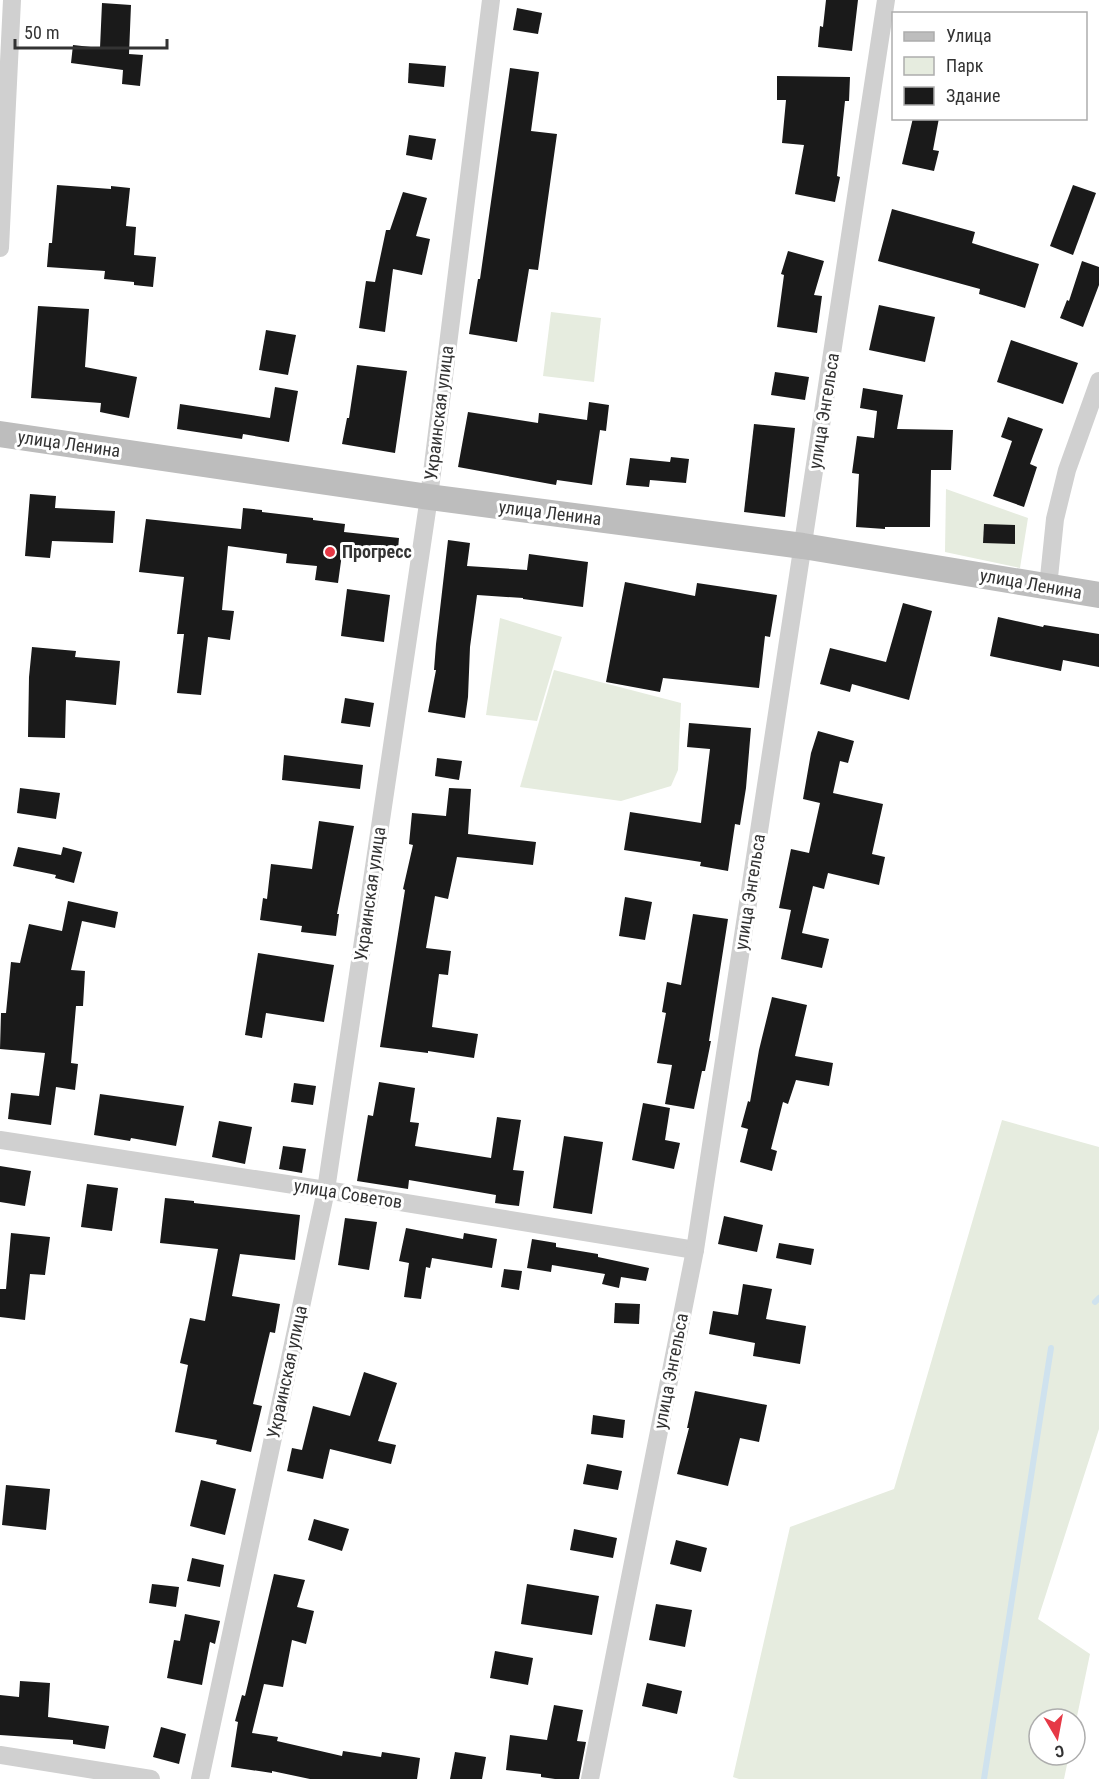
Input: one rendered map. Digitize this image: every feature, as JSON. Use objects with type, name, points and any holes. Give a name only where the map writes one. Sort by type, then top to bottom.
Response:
[{"type":"street","points":[[0,249],[12,0]]},
{"type":"street","name":"Украинская улица","points":[[200,1779],[326,1190],[429,497],[491,0]]},
{"type":"street","name":"улица Энгельса","points":[[590,1779],[695,1250],[886,0]]},
{"type":"street","points":[[1048,587],[1054,519],[1067,470],[1099,381]]},
{"type":"street","name":"улица Ленина","points":[[0,434],[429,497],[803,546],[1099,595]]},
{"type":"street","name":"улица Советов","points":[[0,1140],[695,1250]]},
{"type":"street","points":[[0,1755],[151,1779]]},
{"type":"green space","points":[[551,312],[601,318],[594,382],[543,376]]},
{"type":"green space","points":[[946,489],[1028,518],[1020,568],[945,552]]},
{"type":"green space","points":[[500,618],[562,637],[537,721],[486,715]]},
{"type":"green space","points":[[554,670],[681,703],[678,770],[671,786],[621,801],[520,787]]},
{"type":"green space","points":[[1002,1120],[1099,1147],[1099,1429],[1038,1619],[1090,1654],[1079,1707],[1027,1707],[1027,1767],[1066,1767],[1064,1779],[739,1779],[733,1777],[790,1527],[894,1489]]},
{"type":"building","points":[[826,0],[858,0],[852,51],[818,47]]},
{"type":"building","points":[[102,3],[131,5],[129,54],[143,55],[140,86],[122,84],[123,70],[71,63],[73,45],[100,48]]},
{"type":"building","points":[[517,8],[542,13],[538,34],[513,30]]},
{"type":"building","points":[[409,63],[446,66],[444,87],[408,83]]},
{"type":"building","points":[[510,68],[539,72],[531,131],[557,134],[538,270],[529,269],[517,342],[469,334],[478,279],[480,279]]},
{"type":"building","points":[[777,76],[850,77],[849,101],[845,101],[837,176],[840,177],[835,202],[795,194],[804,145],[782,143],[786,100],[777,100]]},
{"type":"building","points":[[913,120],[939,120],[933,150],[939,151],[934,171],[902,164]]},
{"type":"building","points":[[409,135],[436,139],[432,160],[406,155]]},
{"type":"building","points":[[57,185],[130,188],[126,226],[136,227],[134,255],[156,257],[153,287],[134,285],[134,282],[104,279],[105,271],[47,267],[49,243],[52,243]]},
{"type":"building","points":[[1073,185],[1096,193],[1073,255],[1050,246]]},
{"type":"building","points":[[403,192],[427,198],[416,236],[430,239],[422,275],[393,269],[385,332],[359,328],[366,281],[375,282],[386,230],[390,230]]},
{"type":"building","points":[[892,209],[975,232],[972,243],[1039,264],[1025,308],[979,294],[980,289],[878,261]]},
{"type":"building","points":[[788,251],[824,261],[814,295],[822,296],[817,333],[777,327],[784,275],[781,274]]},
{"type":"building","points":[[1082,261],[1099,267],[1099,285],[1083,327],[1060,318],[1067,300],[1069,301]]},
{"type":"building","points":[[879,305],[935,317],[925,362],[869,350]]},
{"type":"building","points":[[38,306],[89,309],[85,367],[137,377],[129,418],[100,412],[101,403],[31,398]]},
{"type":"building","points":[[266,330],[296,335],[288,375],[259,370]]},
{"type":"building","points":[[1011,340],[1078,363],[1063,404],[997,382]]},
{"type":"building","points":[[357,365],[407,371],[395,453],[342,444],[347,418],[349,418]]},
{"type":"building","points":[[775,372],[809,377],[805,400],[771,395]]},
{"type":"building","points":[[275,387],[298,391],[289,442],[243,434],[242,439],[177,429],[180,404],[270,418]]},
{"type":"building","points":[[863,388],[903,395],[897,429],[953,430],[951,470],[931,470],[930,527],[885,527],[885,529],[856,527],[859,474],[852,473],[857,436],[874,438],[877,411],[860,408]]},
{"type":"building","points":[[589,402],[609,405],[606,431],[600,430],[592,485],[557,480],[556,485],[458,467],[468,412],[538,423],[539,413],[587,420]]},
{"type":"building","points":[[1008,417],[1043,429],[1030,464],[1037,467],[1024,507],[993,496],[1012,441],[1001,437]]},
{"type":"building","points":[[754,424],[795,428],[785,517],[744,512]]},
{"type":"building","points":[[671,457],[689,459],[686,483],[650,480],[649,487],[626,485],[630,458],[670,462]]},
{"type":"building","points":[[30,494],[56,496],[55,508],[115,511],[113,543],[52,541],[50,558],[25,556]]},
{"type":"building","points":[[243,508],[345,524],[344,532],[399,538],[397,560],[342,554],[338,583],[315,580],[317,566],[286,563],[287,554],[228,546],[222,610],[234,611],[230,640],[208,637],[201,695],[177,693],[184,634],[177,634],[184,577],[139,572],[146,519],[241,529]]},
{"type":"building","points":[[984,524],[1015,525],[1015,544],[983,543]]},
{"type":"building","points":[[448,540],[470,543],[467,566],[527,570],[529,554],[588,562],[583,607],[523,598],[477,595],[470,647],[465,718],[428,712],[436,670],[434,670],[436,644]]},
{"type":"building","points":[[625,582],[695,596],[697,583],[777,595],[770,637],[765,636],[759,688],[663,678],[660,692],[606,682]]},
{"type":"building","points":[[347,589],[390,595],[384,642],[341,636]]},
{"type":"building","points":[[903,603],[932,611],[909,700],[852,684],[850,692],[820,684],[830,648],[886,662]]},
{"type":"building","points":[[998,617],[1043,627],[1044,625],[1099,634],[1099,667],[1063,660],[1061,671],[990,656]]},
{"type":"building","points":[[32,647],[76,651],[75,657],[120,661],[116,705],[66,700],[65,738],[28,737]]},
{"type":"building","points":[[345,698],[374,703],[370,727],[341,723]]},
{"type":"building","points":[[689,723],[751,728],[746,788],[740,825],[735,824],[728,871],[700,866],[701,862],[624,850],[630,812],[701,823],[710,749],[687,747]]},
{"type":"building","points":[[818,731],[854,741],[848,763],[840,761],[833,793],[883,804],[872,854],[885,857],[879,885],[828,873],[824,889],[813,886],[802,933],[829,939],[822,968],[781,959],[791,910],[779,908],[791,849],[809,853],[820,803],[803,799],[811,753]]},
{"type":"building","points":[[284,755],[363,765],[360,789],[282,780]]},
{"type":"building","points":[[437,758],[462,761],[459,780],[435,776]]},
{"type":"building","points":[[20,788],[60,793],[56,819],[17,813]]},
{"type":"building","points":[[449,788],[471,789],[468,834],[536,842],[533,865],[457,857],[448,899],[435,896],[426,948],[451,951],[448,975],[439,974],[432,1027],[478,1034],[474,1058],[380,1047],[405,890],[403,889],[413,845],[409,844],[412,813],[446,816]]},
{"type":"building","points":[[319,821],[354,826],[337,914],[339,914],[336,936],[301,932],[302,926],[260,920],[263,898],[267,899],[271,864],[312,869]]},
{"type":"building","points":[[18,847],[61,855],[63,847],[82,852],[74,883],[55,878],[56,875],[13,866]]},
{"type":"building","points":[[625,897],[652,902],[645,940],[619,936]]},
{"type":"building","points":[[68,901],[118,912],[115,928],[82,921],[71,970],[85,971],[83,1006],[76,1006],[71,1063],[78,1064],[75,1090],[56,1087],[51,1125],[8,1119],[11,1093],[39,1096],[45,1053],[0,1049],[1,1013],[6,1013],[11,962],[20,963],[29,924],[62,931]]},
{"type":"building","points":[[693,914],[728,919],[709,1041],[711,1041],[694,1109],[665,1104],[672,1065],[657,1063],[666,1013],[662,1012],[667,982],[681,985]]},
{"type":"building","points":[[258,953],[334,965],[324,1022],[266,1013],[262,1038],[245,1035]]},
{"type":"building","points":[[772,997],[807,1005],[795,1056],[833,1063],[829,1086],[796,1080],[788,1104],[783,1102],[771,1149],[777,1151],[772,1171],[740,1162],[748,1129],[741,1127],[748,1101],[750,1102],[759,1050]]},
{"type":"building","points":[[379,1082],[415,1088],[410,1122],[419,1123],[415,1146],[491,1158],[497,1117],[521,1120],[513,1170],[524,1171],[519,1206],[495,1203],[496,1195],[409,1180],[408,1189],[357,1181],[368,1115],[373,1116]]},
{"type":"building","points":[[294,1083],[316,1086],[313,1105],[291,1102]]},
{"type":"building","points":[[100,1094],[184,1106],[176,1146],[131,1138],[130,1141],[94,1135]]},
{"type":"building","points":[[643,1103],[670,1108],[665,1140],[680,1143],[674,1169],[632,1160]]},
{"type":"building","points":[[219,1121],[252,1127],[245,1164],[212,1157]]},
{"type":"building","points":[[564,1136],[603,1142],[592,1214],[553,1208]]},
{"type":"building","points":[[283,1146],[306,1149],[302,1173],[279,1169]]},
{"type":"building","points":[[0,1166],[31,1171],[25,1206],[0,1202]]},
{"type":"building","points":[[87,1184],[118,1188],[112,1231],[81,1227]]},
{"type":"building","points":[[165,1198],[300,1215],[295,1260],[240,1254],[232,1296],[280,1304],[275,1333],[270,1332],[253,1404],[262,1406],[251,1452],[216,1444],[217,1440],[175,1432],[188,1365],[180,1363],[190,1318],[205,1321],[218,1249],[160,1243]]},
{"type":"building","points":[[724,1216],[763,1225],[757,1252],[718,1244]]},
{"type":"building","points":[[345,1218],[377,1222],[369,1270],[338,1265]]},
{"type":"building","points":[[406,1228],[463,1239],[464,1233],[497,1239],[492,1268],[432,1258],[430,1268],[426,1267],[421,1299],[404,1297],[409,1263],[399,1261]]},
{"type":"building","points":[[11,1233],[50,1237],[45,1275],[30,1274],[25,1320],[0,1317],[0,1289],[6,1289]]},
{"type":"building","points":[[532,1239],[556,1243],[556,1247],[598,1254],[598,1257],[649,1268],[646,1281],[621,1277],[619,1288],[602,1284],[605,1274],[552,1265],[551,1272],[527,1268]]},
{"type":"building","points":[[779,1243],[814,1249],[811,1265],[776,1258]]},
{"type":"building","points":[[504,1269],[522,1271],[519,1290],[501,1287]]},
{"type":"building","points":[[743,1284],[772,1289],[766,1319],[806,1326],[800,1364],[753,1356],[755,1343],[709,1334],[713,1311],[738,1315]]},
{"type":"building","points":[[615,1303],[640,1304],[639,1324],[614,1323]]},
{"type":"building","points":[[364,1372],[397,1383],[378,1441],[396,1445],[391,1464],[330,1449],[323,1479],[287,1471],[292,1448],[302,1450],[313,1406],[350,1416]]},
{"type":"building","points":[[695,1391],[767,1405],[759,1442],[740,1438],[728,1486],[677,1474],[689,1428],[687,1428]]},
{"type":"building","points":[[593,1415],[625,1420],[623,1438],[591,1434]]},
{"type":"building","points":[[587,1464],[622,1471],[618,1490],[583,1484]]},
{"type":"building","points":[[201,1480],[236,1489],[225,1535],[190,1526]]},
{"type":"building","points":[[6,1485],[50,1489],[46,1530],[2,1525]]},
{"type":"building","points":[[314,1519],[349,1529],[342,1551],[308,1540]]},
{"type":"building","points":[[574,1529],[617,1538],[613,1558],[570,1550]]},
{"type":"building","points":[[676,1540],[707,1548],[701,1572],[670,1564]]},
{"type":"building","points":[[192,1558],[224,1565],[220,1587],[187,1581]]},
{"type":"building","points":[[274,1574],[305,1580],[297,1607],[314,1611],[306,1644],[292,1640],[283,1687],[264,1684],[252,1733],[278,1737],[277,1741],[342,1756],[343,1751],[381,1757],[382,1752],[420,1758],[417,1779],[310,1779],[272,1771],[272,1773],[231,1767],[238,1722],[235,1721],[242,1695],[245,1696]]},
{"type":"building","points":[[152,1584],[179,1587],[176,1607],[149,1603]]},
{"type":"building","points":[[527,1584],[599,1596],[592,1635],[521,1624]]},
{"type":"building","points":[[656,1604],[692,1610],[685,1647],[649,1640]]},
{"type":"building","points":[[185,1614],[220,1621],[215,1644],[210,1642],[202,1685],[167,1678],[174,1640],[180,1641]]},
{"type":"building","points":[[495,1651],[533,1658],[528,1685],[490,1678]]},
{"type":"building","points":[[20,1681],[50,1683],[48,1717],[109,1726],[105,1749],[73,1744],[73,1740],[0,1735],[0,1695],[19,1697]]},
{"type":"building","points":[[647,1683],[682,1691],[677,1714],[642,1706]]},
{"type":"building","points":[[554,1705],[583,1710],[577,1741],[586,1742],[579,1779],[555,1779],[541,1777],[541,1774],[506,1770],[510,1735],[547,1740]]},
{"type":"building","points":[[161,1727],[186,1734],[179,1764],[153,1757]]},
{"type":"building","points":[[455,1752],[486,1757],[482,1779],[450,1779]]},
{"type":"waterway","points":[[1095,1302],[1099,1298]]},
{"type":"waterway","points":[[984,1779],[1051,1348]]},
{"type":"place","name":"Прогресс","points":[[330,552]]}]
